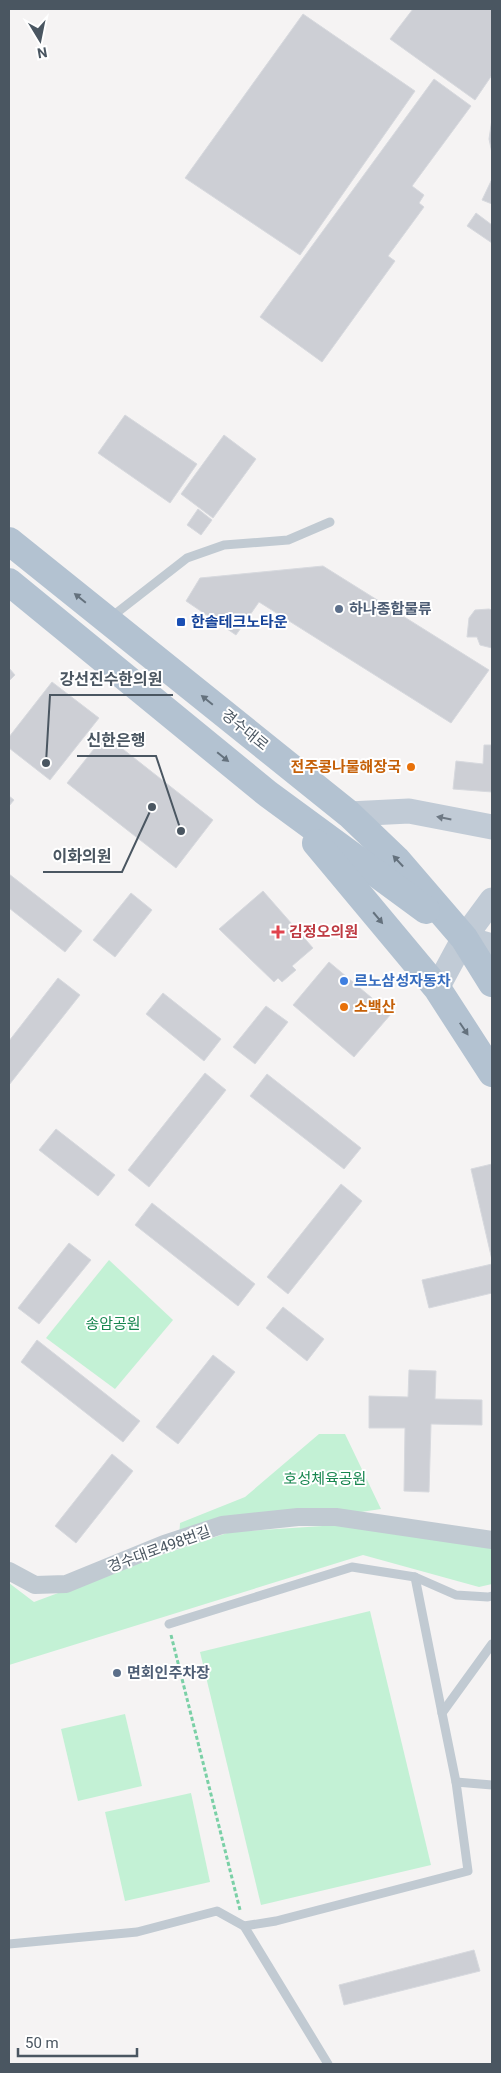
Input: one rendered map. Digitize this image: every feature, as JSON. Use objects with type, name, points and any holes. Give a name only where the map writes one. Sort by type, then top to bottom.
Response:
[{"type":"main road","name":"경수대로","points":[[9,541],[349,814],[396,859],[464,938],[492,983]]},
{"type":"main road","name":"경수대로","points":[[9,582],[292,812],[464,938]]},
{"type":"main road","name":"경수대로","points":[[292,812],[437,988],[492,1073]]},
{"type":"street","points":[[349,814],[409,811],[492,827]]},
{"type":"street","points":[[437,988],[464,938],[492,900]]},
{"type":"street","points":[[464,938],[492,946]]},
{"type":"street","name":"경수대로498번길","points":[[9,1571],[35,1585],[66,1584],[164,1544],[222,1526],[298,1517],[336,1517],[492,1540]]},
{"type":"lane","points":[[107,620],[187,558],[224,545],[288,540],[330,522]]},
{"type":"lane","points":[[168,1624],[352,1568],[414,1577],[456,1595],[492,1596]]},
{"type":"lane","points":[[244,1926],[276,1921],[468,1871],[456,1782],[414,1577]]},
{"type":"lane","points":[[442,1713],[492,1644]]},
{"type":"lane","points":[[456,1782],[492,1784]]},
{"type":"lane","points":[[9,1944],[138,1932],[217,1911],[244,1926],[328,2064]]},
{"type":"path","points":[[168,1624],[244,1926]]},
{"type":"green space","name":"송암공원","points":[[109,1260],[173,1320],[115,1389],[46,1338]]},
{"type":"green space","name":"호성체육공원","points":[[319,1434],[345,1434],[381,1509],[179,1539],[180,1523],[245,1497]]},
{"type":"green space","points":[[338,1525],[492,1546],[492,1584],[479,1587],[363,1555],[9,1665],[9,1583],[34,1602],[152,1558],[230,1532]]},
{"type":"green space","points":[[370,1611],[431,1865],[261,1905],[200,1652]]},
{"type":"green space","points":[[125,1714],[142,1786],[78,1801],[61,1729]]},
{"type":"green space","points":[[191,1793],[210,1882],[125,1901],[105,1812]]},
{"type":"building","points":[[413,9],[492,9],[492,75],[475,100],[390,39]]},
{"type":"building","points":[[303,14],[415,91],[300,255],[185,178]]},
{"type":"building","points":[[434,79],[471,106],[412,186],[424,195],[419,203],[424,207],[388,256],[395,261],[322,362],[260,317]]},
{"type":"building","points":[[492,119],[492,153],[489,139]]},
{"type":"building","points":[[492,179],[492,204],[482,200]]},
{"type":"building","points":[[476,213],[492,225],[492,243],[467,226]]},
{"type":"building","points":[[125,415],[197,464],[170,503],[98,453]]},
{"type":"building","points":[[224,435],[256,459],[213,518],[181,494]]},
{"type":"building","points":[[198,509],[212,520],[201,535],[187,525]]},
{"type":"building","points":[[323,566],[489,670],[451,723],[259,602],[236,635],[186,601],[200,578]]},
{"type":"building","points":[[475,610],[492,610],[492,648],[480,645],[477,637],[467,637],[469,618]]},
{"type":"building","points":[[9,668],[15,675],[9,681]]},
{"type":"building","points":[[52,682],[99,718],[50,780],[9,748],[9,737]]},
{"type":"building","points":[[105,735],[213,820],[176,868],[67,783]]},
{"type":"building","points":[[484,745],[492,745],[492,792],[453,789],[456,761],[483,764]]},
{"type":"building","points":[[9,796],[14,800],[9,806]]},
{"type":"building","points":[[9,874],[82,931],[65,952],[9,908]]},
{"type":"building","points":[[263,891],[313,948],[292,966],[296,970],[282,982],[278,978],[274,982],[219,929]]},
{"type":"building","points":[[131,893],[152,910],[115,957],[93,940]]},
{"type":"building","points":[[329,962],[391,1014],[354,1057],[293,1005]]},
{"type":"building","points":[[58,978],[80,995],[9,1085],[9,1041]]},
{"type":"building","points":[[163,993],[221,1039],[204,1061],[146,1014]]},
{"type":"building","points":[[266,1006],[288,1022],[255,1064],[233,1047]]},
{"type":"building","points":[[205,1073],[226,1090],[149,1187],[128,1170]]},
{"type":"building","points":[[267,1074],[361,1148],[344,1169],[250,1096]]},
{"type":"building","points":[[56,1129],[115,1175],[98,1196],[39,1150]]},
{"type":"building","points":[[492,1164],[492,1260],[471,1169]]},
{"type":"building","points":[[341,1184],[362,1201],[288,1294],[267,1277]]},
{"type":"building","points":[[152,1203],[255,1284],[238,1306],[135,1225]]},
{"type":"building","points":[[69,1243],[91,1260],[39,1324],[18,1308]]},
{"type":"building","points":[[492,1264],[492,1293],[429,1308],[422,1280]]},
{"type":"building","points":[[283,1307],[324,1339],[307,1361],[266,1328]]},
{"type":"building","points":[[37,1340],[140,1421],[123,1442],[21,1362]]},
{"type":"building","points":[[213,1355],[235,1372],[178,1444],[156,1427]]},
{"type":"building","points":[[409,1370],[436,1371],[435,1399],[482,1400],[482,1425],[431,1424],[429,1492],[404,1491],[405,1428],[369,1428],[369,1396],[408,1397]]},
{"type":"building","points":[[112,1454],[133,1471],[76,1543],[55,1526]]},
{"type":"building","points":[[474,1950],[480,1971],[344,2005],[339,1985]]},
{"type":"place","name":"하나종합물류","points":[[339,609]]},
{"type":"place","name":"한솔테크노타운","points":[[181,622]]},
{"type":"place","name":"강선진수한의원","points":[[46,763]]},
{"type":"place","name":"전주콩나물해장국","points":[[411,767]]},
{"type":"place","name":"이화의원","points":[[152,807]]},
{"type":"place","name":"신한은행","points":[[181,831]]},
{"type":"place","name":"김정오의원","points":[[278,932]]},
{"type":"place","name":"르노삼성자동차","points":[[344,981]]},
{"type":"place","name":"소백산","points":[[344,1007]]},
{"type":"place","name":"면회인주차장","points":[[117,1673]]}]
